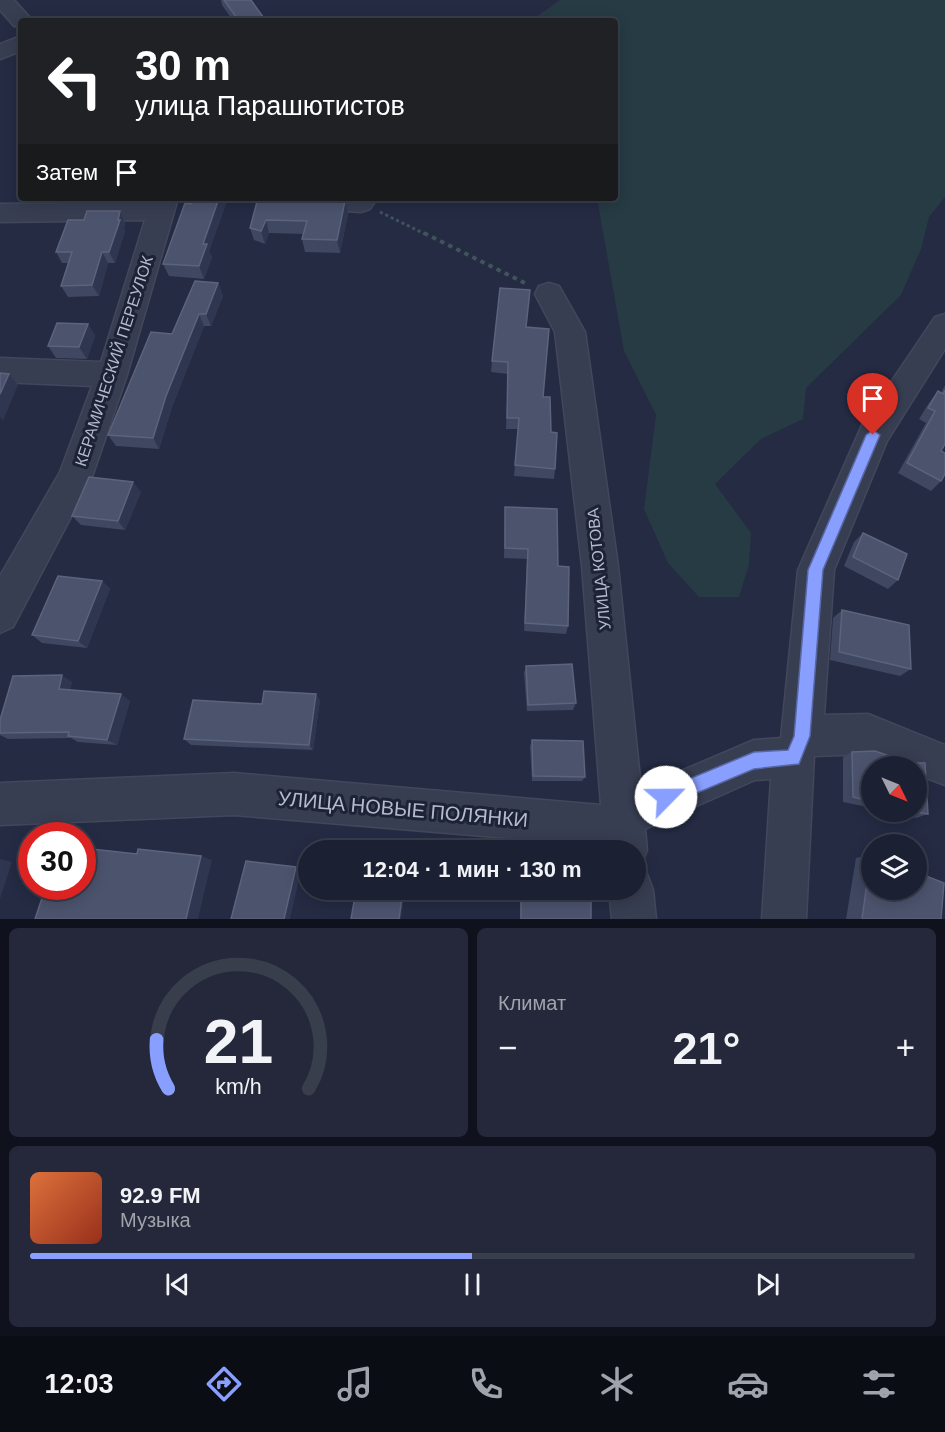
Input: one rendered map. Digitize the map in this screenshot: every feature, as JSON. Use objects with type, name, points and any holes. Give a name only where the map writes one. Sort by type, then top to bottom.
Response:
[{"type":"street","points":[[2,0],[19,18]]},
{"type":"street","points":[[0,52],[18,45]]},
{"type":"street","points":[[324,201],[361,203]]},
{"type":"street","points":[[0,213],[164,205]]},
{"type":"street","name":"КЕРАМИЧЕСКИЙ ПЕРЕУЛОК","points":[[4,596],[75,477],[112,375],[164,205]]},
{"type":"street","name":"УЛИЦА КОТОВА","points":[[549,294],[570,332],[600,566],[625,833]]},
{"type":"street","points":[[784,919],[816,570],[873,435],[945,325]]},
{"type":"street","points":[[0,370],[112,375]]},
{"type":"street","name":"УЛИЦА НОВЫЕ ПОЛЯНКИ","points":[[0,804],[234,794],[602,826],[625,833],[754,760],[798,747],[868,734],[945,765]]},
{"type":"street","points":[[632,900],[634,919]]},
{"type":"path","points":[[361,203],[549,294]]},
{"type":"shaded area","points":[[560,0],[945,0],[945,197],[929,217],[921,249],[901,295],[806,388],[803,419],[761,439],[715,484],[751,533],[749,565],[739,597],[699,597],[668,563],[644,509],[656,415],[624,351],[598,201],[618,201],[618,18],[536,17]]},
{"type":"building","points":[[224,0],[251,0],[264,18],[237,18]]},
{"type":"building","points":[[192,201],[218,201],[203,244],[207,244],[199,266],[163,264],[185,203],[191,204]]},
{"type":"building","points":[[257,201],[345,201],[337,240],[302,239],[307,221],[266,220],[261,231],[250,228]]},
{"type":"building","points":[[87,211],[120,211],[118,220],[120,220],[109,252],[102,252],[92,285],[61,286],[72,252],[56,252],[68,220],[84,220]]},
{"type":"building","points":[[195,281],[218,283],[206,314],[199,314],[166,396],[153,438],[108,435],[151,332],[172,334]]},
{"type":"building","points":[[500,288],[530,290],[526,327],[549,329],[543,397],[550,397],[551,432],[557,433],[555,469],[515,465],[519,418],[507,418],[508,362],[492,361]]},
{"type":"building","points":[[57,323],[88,324],[79,347],[48,346]]},
{"type":"building","points":[[0,373],[9,374],[0,394]]},
{"type":"building","points":[[945,390],[945,444],[941,451],[945,453],[945,474],[941,481],[907,463],[935,411],[928,408],[938,391],[943,394]]},
{"type":"building","points":[[89,477],[133,482],[118,521],[72,516]]},
{"type":"building","points":[[505,507],[557,509],[558,566],[569,567],[568,626],[525,623],[528,549],[505,548]]},
{"type":"building","points":[[863,533],[907,554],[898,580],[853,557]]},
{"type":"building","points":[[58,576],[102,581],[78,641],[32,635]]},
{"type":"building","points":[[842,610],[909,625],[911,669],[839,652]]},
{"type":"building","points":[[572,664],[576,703],[528,705],[526,666]]},
{"type":"building","points":[[62,675],[59,689],[121,694],[107,740],[68,736],[69,732],[0,733],[0,720],[13,676]]},
{"type":"building","points":[[264,691],[316,694],[309,745],[184,739],[193,700],[262,704]]},
{"type":"building","points":[[532,740],[583,741],[585,777],[533,776]]},
{"type":"building","points":[[875,751],[889,756],[861,756],[861,799],[853,797],[852,752]]},
{"type":"building","points":[[138,849],[201,856],[186,919],[35,919],[41,900],[96,900],[96,850],[137,854]]},
{"type":"building","points":[[246,861],[296,867],[284,919],[231,919]]},
{"type":"building","points":[[927,876],[944,883],[941,919],[862,919],[865,900],[927,900]]},
{"type":"building","points":[[354,900],[402,900],[399,919],[351,919]]},
{"type":"building","points":[[521,900],[591,900],[591,919],[521,919]]},
{"type":"route","points":[[666,797],[754,760],[793,758],[802,736],[816,570],[873,435]]}]
